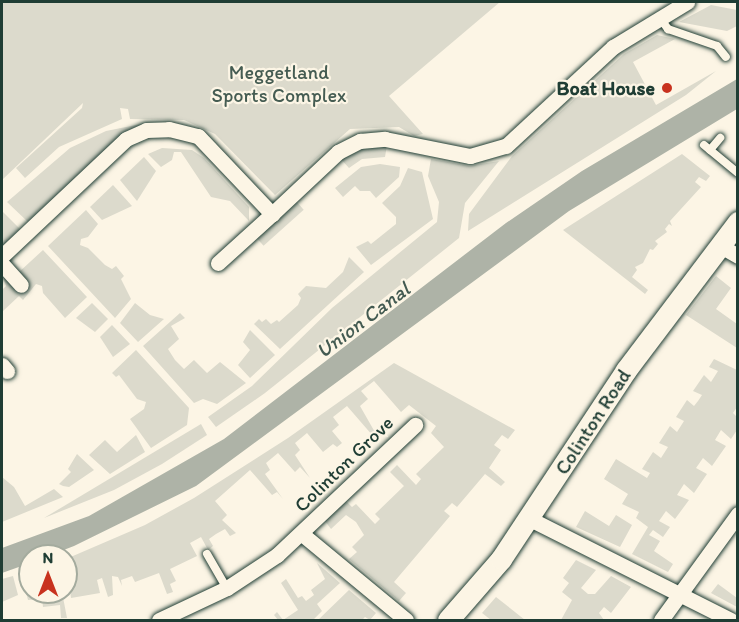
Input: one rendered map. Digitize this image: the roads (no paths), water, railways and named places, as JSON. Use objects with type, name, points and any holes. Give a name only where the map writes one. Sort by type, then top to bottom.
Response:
[{"type":"street","points":[[218,263],[338,152],[360,141],[385,139],[470,156],[506,146],[613,47],[687,2]]},
{"type":"street","points":[[2,256],[126,139],[146,130],[169,129],[198,136],[272,214]]},
{"type":"street","name":"Colinton Road","points":[[448,621],[530,519],[626,370],[738,222]]},
{"type":"street","points":[[719,245],[738,256]]},
{"type":"street","points":[[2,264],[21,285]]},
{"type":"street","name":"Colinton Grove","points":[[159,621],[227,588],[302,534],[415,425]]},
{"type":"street","points":[[661,621],[682,595],[738,514]]},
{"type":"street","points":[[530,519],[731,621]]},
{"type":"street","name":"Colinton Grove","points":[[302,534],[406,621]]},
{"type":"lane","points":[[660,17],[668,29],[717,46],[726,57]]},
{"type":"lane","points":[[720,138],[707,147],[738,173]]},
{"type":"lane","points":[[207,554],[227,588]]},
{"type":"place","name":"Boat House","points":[[667,88]]},
{"type":"park label","name":"Meggetland Sports Complex","points":[[279,84]]},
{"type":"water label","name":"Union Canal","points":[[363,320]]}]
